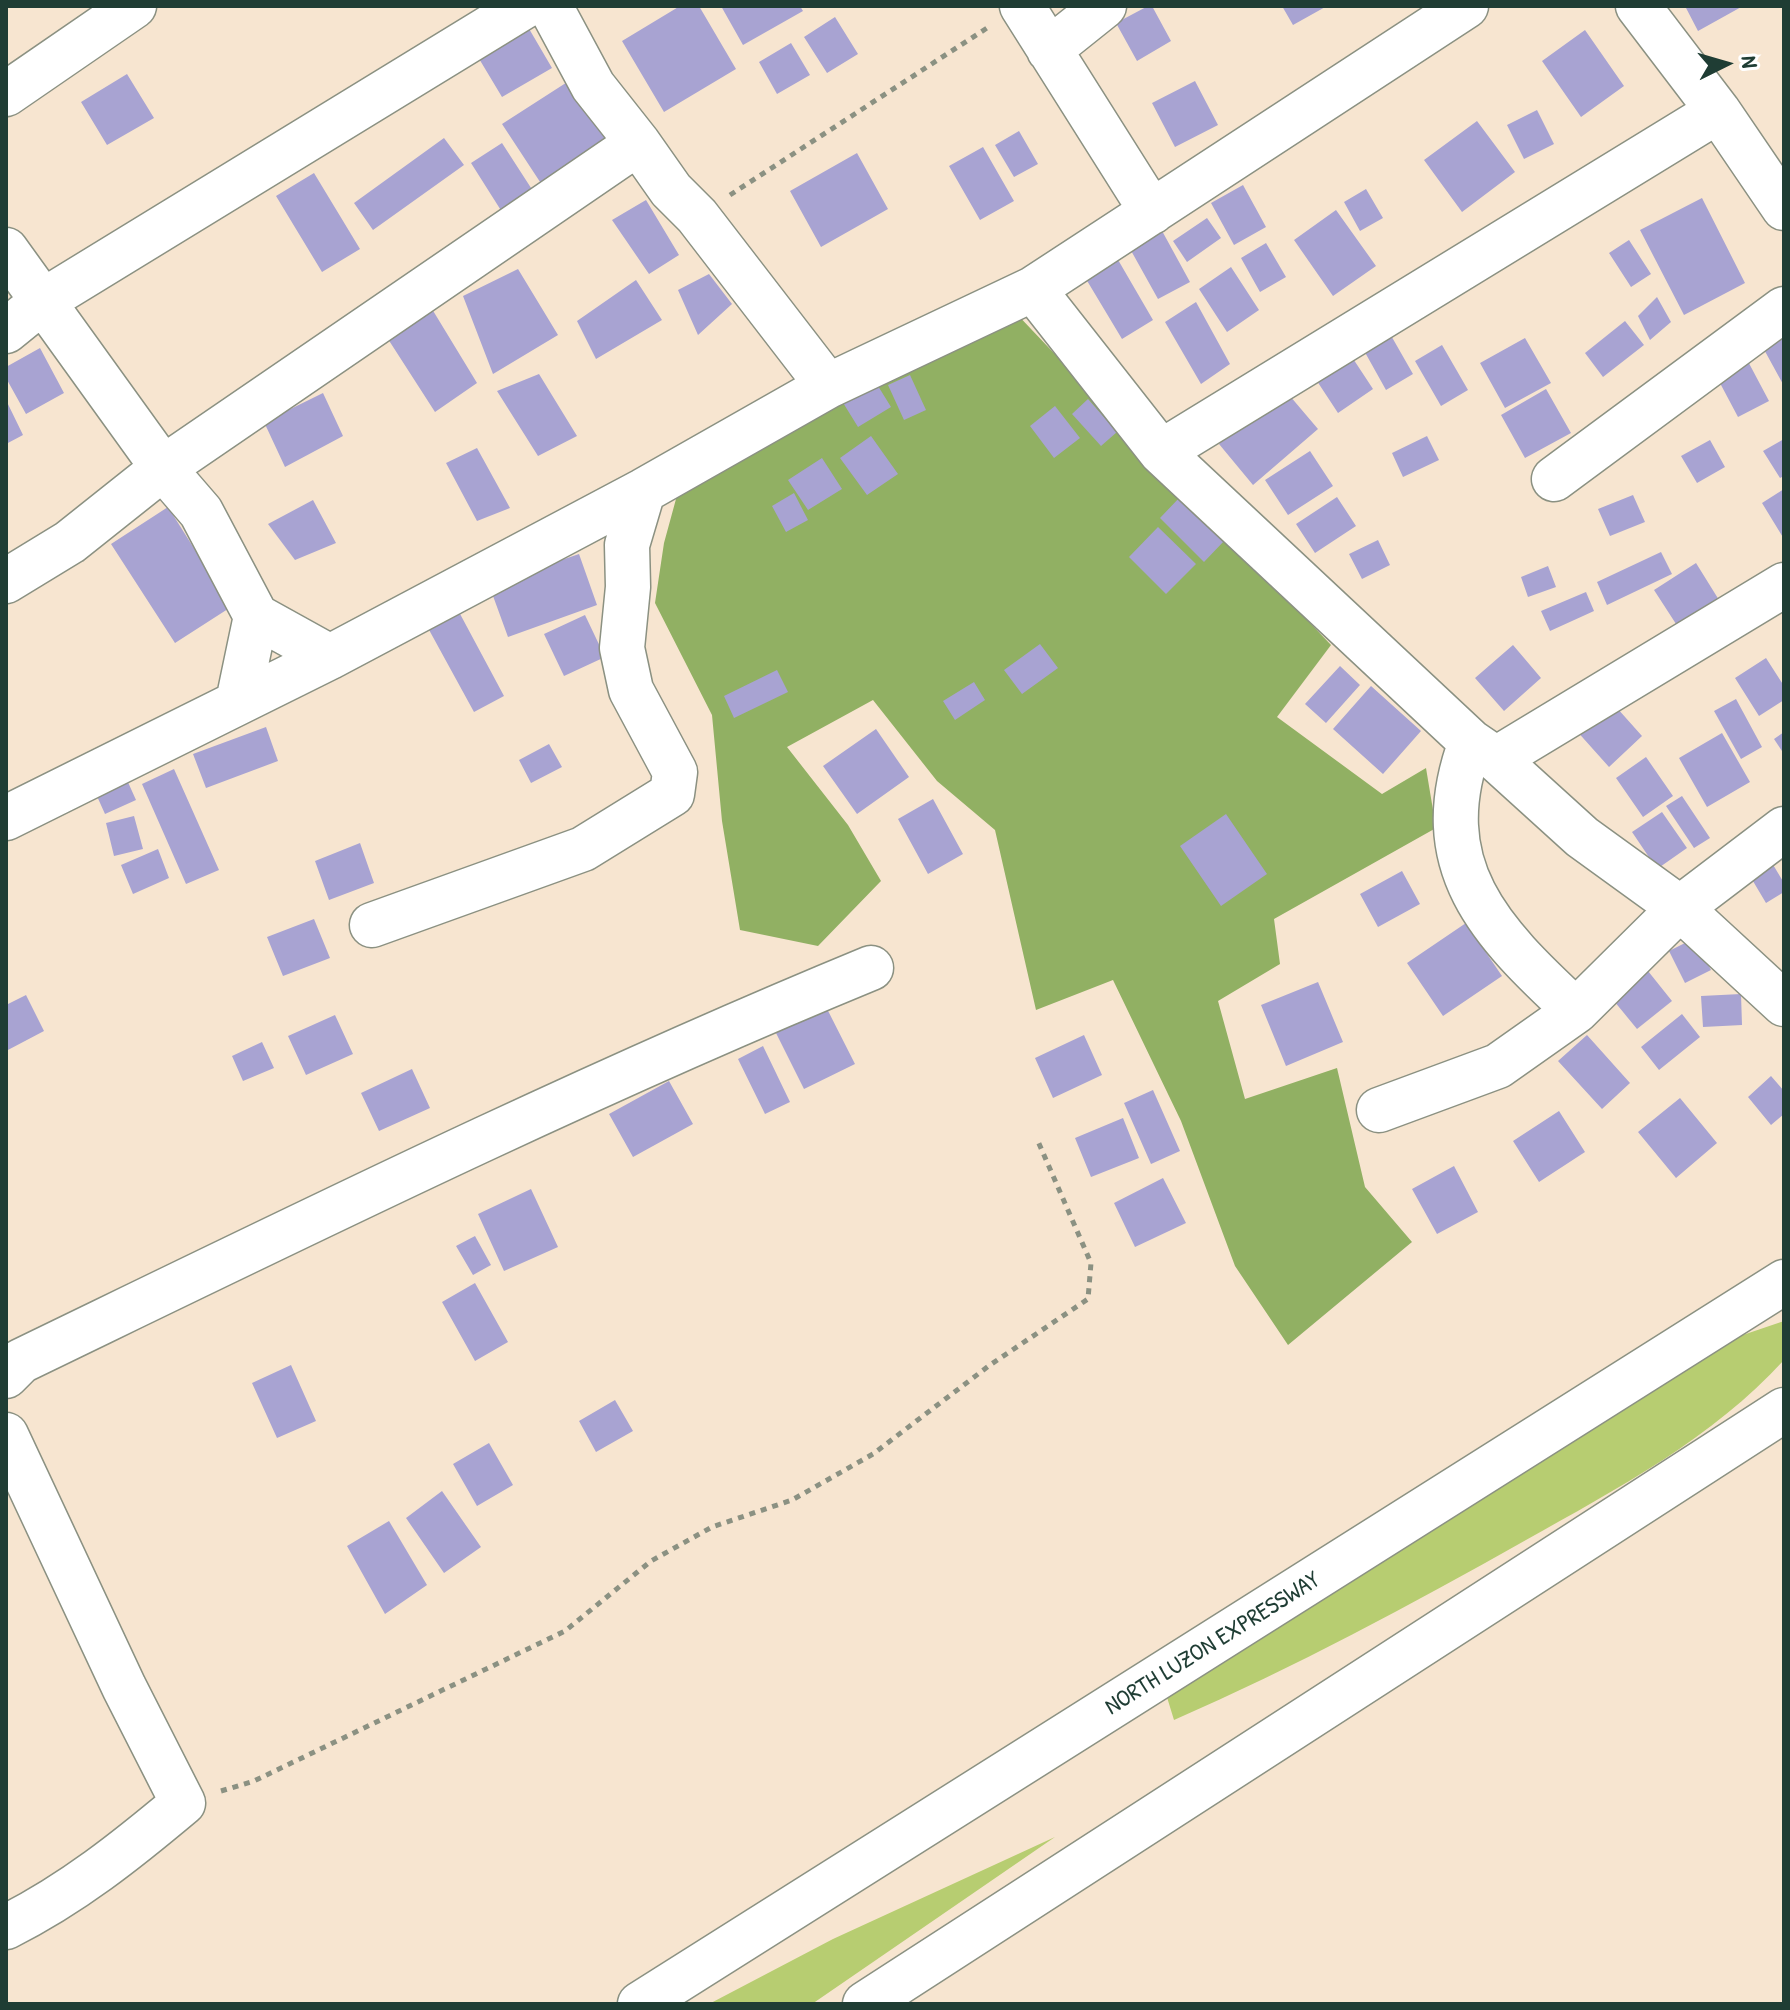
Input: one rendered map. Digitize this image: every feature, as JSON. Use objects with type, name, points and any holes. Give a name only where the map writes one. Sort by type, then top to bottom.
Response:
[{"type":"main road","points":[[6,94],[134,6]]},
{"type":"main road","points":[[6,331],[43,301],[525,6]]},
{"type":"main road","points":[[550,6],[593,86],[671,190],[697,216],[828,386]]},
{"type":"main road","points":[[1049,50],[1104,6]]},
{"type":"main road","points":[[6,818],[330,657],[643,491],[828,386],[1033,289],[1466,6]]},
{"type":"main road","points":[[1638,6],[1718,111],[1784,208]]},
{"type":"main road","points":[[1009,14],[1049,50],[1152,212]]},
{"type":"main road","points":[[1161,452],[1718,111]]},
{"type":"main road","points":[[6,581],[70,542],[163,468],[638,143]]},
{"type":"main road","points":[[6,250],[163,468],[201,512],[256,616],[330,657]]},
{"type":"main road","points":[[1033,289],[1161,452],[1484,751],[1582,837],[1680,908],[1784,1004]]},
{"type":"main road","points":[[1554,479],[1784,309]]},
{"type":"main road","points":[[372,925],[583,849],[672,794],[675,772],[631,690],[622,648],[628,587],[627,545],[643,491]]},
{"type":"main road","points":[[1576,1011],[1533,972],[1483,913],[1458,859],[1454,806],[1484,751],[1784,585]]},
{"type":"main road","points":[[238,702],[256,616]]},
{"type":"main road","points":[[1379,1110],[1498,1066],[1576,1011],[1680,908],[1784,829]]},
{"type":"main road","points":[[6,1376],[21,1361],[356,1199],[725,1028],[871,968]]},
{"type":"main road","name":"NORTH LUZON EXPRESSWAY","points":[[640,2004],[1784,1282]]},
{"type":"main road","points":[[865,2004],[1784,1410]]},
{"type":"main road","points":[[6,1435],[124,1687],[183,1803],[106,1867],[48,1907],[6,1927]]},
{"type":"path","points":[[697,216],[1009,14]]},
{"type":"path","points":[[183,1803],[254,1781],[565,1631],[651,1561],[712,1527],[792,1500],[873,1454],[990,1365],[1088,1299],[1091,1263],[1037,1139]]},
{"type":"green space","points":[[1013,310],[1331,645],[1277,717],[1382,794],[1426,768],[1436,828],[1274,919],[1280,964],[1218,1001],[1245,1099],[1337,1068],[1365,1187],[1412,1242],[1288,1345],[1235,1266],[1181,1121],[1113,980],[1036,1010],[995,830],[937,781],[873,700],[787,747],[848,825],[881,881],[818,946],[740,930],[722,821],[712,715],[655,603],[664,543],[685,466]]},
{"type":"green space","points":[[1784,1321],[1784,1360],[1727,1414],[1662,1460],[1396,1612],[1264,1679],[1174,1720],[1166,1694],[1687,1354]]},
{"type":"green space","points":[[1055,1837],[812,2004],[709,2004],[833,1939]]},
{"type":"building","points":[[680,6],[699,6],[736,69],[664,112],[622,41]]},
{"type":"building","points":[[721,6],[800,6],[803,11],[743,45]]},
{"type":"building","points":[[1152,6],[1171,41],[1137,61],[1116,23]]},
{"type":"building","points":[[1282,6],[1327,6],[1293,25]]},
{"type":"building","points":[[1685,6],[1743,6],[1698,31]]},
{"type":"building","points":[[835,17],[858,54],[827,73],[804,37]]},
{"type":"building","points":[[528,27],[552,68],[502,97],[478,57]]},
{"type":"building","points":[[1585,30],[1624,86],[1581,117],[1542,61]]},
{"type":"building","points":[[791,43],[810,75],[777,94],[759,62]]},
{"type":"building","points":[[127,74],[154,118],[107,145],[81,102]]},
{"type":"building","points":[[572,79],[615,146],[546,191],[502,124]]},
{"type":"building","points":[[1195,81],[1218,125],[1175,147],[1152,103]]},
{"type":"building","points":[[1537,110],[1554,144],[1524,159],[1507,125]]},
{"type":"building","points":[[1477,121],[1515,172],[1462,212],[1424,160]]},
{"type":"building","points":[[1019,131],[1038,164],[1014,177],[995,145]]},
{"type":"building","points":[[444,138],[464,165],[373,230],[354,203]]},
{"type":"building","points":[[502,143],[533,191],[502,212],[471,163]]},
{"type":"building","points":[[983,147],[1014,201],[980,220],[949,166]]},
{"type":"building","points":[[857,153],[888,209],[821,247],[790,191]]},
{"type":"building","points":[[314,173],[360,249],[322,272],[276,196]]},
{"type":"building","points":[[1243,185],[1266,227],[1234,245],[1211,203]]},
{"type":"building","points":[[1366,189],[1383,218],[1360,231],[1344,202]]},
{"type":"building","points":[[1702,198],[1745,283],[1684,315],[1640,230]]},
{"type":"building","points":[[646,200],[679,255],[649,274],[612,220]]},
{"type":"building","points":[[1336,210],[1376,266],[1333,296],[1294,240]]},
{"type":"building","points":[[1207,218],[1221,238],[1187,262],[1173,241]]},
{"type":"building","points":[[1161,229],[1190,282],[1158,299],[1129,247]]},
{"type":"building","points":[[1629,240],[1651,274],[1631,287],[1609,253]]},
{"type":"building","points":[[1266,243],[1286,277],[1260,292],[1241,258]]},
{"type":"building","points":[[1110,246],[1153,320],[1122,339],[1077,264]]},
{"type":"building","points":[[1231,267],[1259,310],[1227,332],[1199,289]]},
{"type":"building","points":[[518,269],[558,335],[493,374],[463,296]]},
{"type":"building","points":[[709,274],[732,304],[698,335],[678,290]]},
{"type":"building","points":[[636,280],[662,320],[596,359],[577,321]]},
{"type":"building","points":[[1657,297],[1671,322],[1650,340],[1638,316]]},
{"type":"building","points":[[1196,302],[1230,364],[1201,384],[1165,322]]},
{"type":"building","points":[[432,309],[477,383],[435,412],[388,339]]},
{"type":"building","points":[[1625,321],[1644,345],[1603,377],[1585,353]]},
{"type":"building","points":[[1389,332],[1413,374],[1386,390],[1362,347]]},
{"type":"building","points":[[1784,332],[1784,386],[1761,344]]},
{"type":"building","points":[[1525,338],[1551,383],[1505,408],[1480,363]]},
{"type":"building","points":[[1442,345],[1468,390],[1441,406],[1415,361]]},
{"type":"building","points":[[40,348],[64,393],[26,414],[6,378],[6,367]]},
{"type":"building","points":[[1348,351],[1373,389],[1338,413],[1313,375]]},
{"type":"building","points":[[1743,352],[1769,401],[1738,417],[1712,368]]},
{"type":"building","points":[[870,373],[891,407],[858,427],[837,393]]},
{"type":"building","points":[[539,374],[577,436],[538,456],[497,391]]},
{"type":"building","points":[[910,375],[926,410],[904,420],[888,385]]},
{"type":"building","points":[[1284,389],[1318,429],[1253,485],[1219,444]]},
{"type":"building","points":[[1546,389],[1571,433],[1525,458],[1501,415]]},
{"type":"building","points":[[323,393],[343,436],[285,467],[264,422]]},
{"type":"building","points":[[1088,399],[1117,432],[1101,446],[1072,414]]},
{"type":"building","points":[[6,400],[23,435],[6,444]]},
{"type":"building","points":[[1055,406],[1080,438],[1054,458],[1030,426]]},
{"type":"building","points":[[871,436],[898,474],[867,495],[840,458]]},
{"type":"building","points":[[1427,436],[1439,460],[1403,477],[1392,453]]},
{"type":"building","points":[[1784,439],[1784,476],[1780,478],[1763,451]]},
{"type":"building","points":[[1710,440],[1725,467],[1697,483],[1681,456]]},
{"type":"building","points":[[477,448],[510,508],[477,521],[446,463]]},
{"type":"building","points":[[1310,451],[1333,486],[1288,515],[1265,480]]},
{"type":"building","points":[[822,458],[842,489],[808,510],[788,480]]},
{"type":"building","points":[[1784,489],[1784,539],[1762,503]]},
{"type":"building","points":[[794,493],[808,520],[786,532],[772,506]]},
{"type":"building","points":[[1633,495],[1645,522],[1610,536],[1598,509]]},
{"type":"building","points":[[1181,496],[1225,540],[1204,562],[1160,518]]},
{"type":"building","points":[[1337,497],[1356,526],[1315,553],[1296,524]]},
{"type":"building","points":[[313,500],[336,543],[295,560],[268,524]]},
{"type":"building","points":[[168,507],[231,607],[175,643],[111,544]]},
{"type":"building","points":[[1158,527],[1196,564],[1166,594],[1129,557]]},
{"type":"building","points":[[1378,540],[1390,565],[1362,579],[1349,554]]},
{"type":"building","points":[[1661,552],[1672,574],[1607,605],[1597,582]]},
{"type":"building","points":[[579,554],[597,605],[508,637],[489,585]]},
{"type":"building","points":[[1696,563],[1719,600],[1678,627],[1654,590]]},
{"type":"building","points":[[1548,566],[1556,587],[1528,597],[1521,577]]},
{"type":"building","points":[[1586,592],[1594,611],[1550,631],[1541,611]]},
{"type":"building","points":[[459,612],[504,696],[474,712],[428,628]]},
{"type":"building","points":[[585,615],[605,657],[564,676],[544,634]]},
{"type":"building","points":[[1040,644],[1058,668],[1022,694],[1004,670]]},
{"type":"building","points":[[1513,645],[1541,678],[1504,711],[1475,678]]},
{"type":"building","points":[[1766,658],[1784,686],[1784,700],[1759,716],[1735,678]]},
{"type":"building","points":[[1340,666],[1360,685],[1326,723],[1305,704]]},
{"type":"building","points":[[777,670],[788,692],[734,718],[724,696]]},
{"type":"building","points":[[974,682],[985,700],[955,720],[943,701]]},
{"type":"building","points":[[1371,686],[1421,731],[1383,774],[1333,729]]},
{"type":"building","points":[[1609,699],[1642,736],[1609,767],[1575,729]]},
{"type":"building","points":[[1736,699],[1762,747],[1741,759],[1714,711]]},
{"type":"building","points":[[266,727],[278,761],[206,788],[193,754]]},
{"type":"building","points":[[876,729],[909,777],[857,814],[823,766]]},
{"type":"building","points":[[1784,732],[1784,754],[1774,739]]},
{"type":"building","points":[[1722,733],[1750,782],[1707,807],[1679,758]]},
{"type":"building","points":[[549,744],[562,767],[531,783],[519,760]]},
{"type":"building","points":[[1646,757],[1673,796],[1643,817],[1616,778]]},
{"type":"building","points":[[174,769],[219,870],[186,884],[142,784]]},
{"type":"building","points":[[127,780],[136,800],[105,814],[96,794]]},
{"type":"building","points":[[1682,796],[1710,838],[1694,848],[1666,806]]},
{"type":"building","points":[[933,799],[963,854],[928,874],[898,819]]},
{"type":"building","points":[[1662,812],[1687,848],[1657,869],[1632,832]]},
{"type":"building","points":[[1226,814],[1267,874],[1221,906],[1180,846]]},
{"type":"building","points":[[134,816],[143,849],[114,856],[106,823]]},
{"type":"building","points":[[360,843],[374,883],[329,900],[315,861]]},
{"type":"building","points":[[158,849],[169,878],[133,894],[121,865]]},
{"type":"building","points":[[1766,853],[1784,883],[1784,892],[1766,903],[1744,866]]},
{"type":"building","points":[[1402,871],[1420,904],[1378,927],[1360,894]]},
{"type":"building","points":[[314,919],[330,958],[283,976],[267,937]]},
{"type":"building","points":[[1466,923],[1502,976],[1443,1016],[1407,963]]},
{"type":"building","points":[[1695,938],[1711,970],[1685,983],[1669,951]]},
{"type":"building","points":[[1640,961],[1672,1001],[1637,1029],[1605,990]]},
{"type":"building","points":[[1318,982],[1343,1042],[1286,1066],[1261,1005]]},
{"type":"building","points":[[1741,994],[1742,1025],[1703,1027],[1701,996]]},
{"type":"building","points":[[26,995],[44,1031],[6,1051],[6,1005]]},
{"type":"building","points":[[820,995],[855,1064],[804,1089],[769,1019]]},
{"type":"building","points":[[1682,1014],[1700,1037],[1659,1070],[1641,1047]]},
{"type":"building","points":[[335,1015],[353,1054],[306,1075],[288,1036]]},
{"type":"building","points":[[1084,1035],[1102,1075],[1053,1098],[1035,1058]]},
{"type":"building","points":[[1587,1035],[1630,1083],[1602,1109],[1558,1061]]},
{"type":"building","points":[[262,1042],[274,1068],[243,1081],[232,1056]]},
{"type":"building","points":[[763,1046],[790,1102],[765,1114],[738,1059]]},
{"type":"building","points":[[412,1069],[430,1108],[379,1131],[361,1093]]},
{"type":"building","points":[[1771,1076],[1784,1091],[1784,1114],[1771,1125],[1748,1097]]},
{"type":"building","points":[[669,1081],[693,1124],[633,1157],[609,1114]]},
{"type":"building","points":[[1153,1090],[1180,1151],[1151,1164],[1124,1103]]},
{"type":"building","points":[[1680,1098],[1717,1143],[1676,1178],[1638,1132]]},
{"type":"building","points":[[1559,1111],[1585,1152],[1539,1182],[1513,1141]]},
{"type":"building","points":[[1123,1118],[1139,1158],[1091,1177],[1075,1138]]},
{"type":"building","points":[[1454,1166],[1478,1212],[1437,1234],[1412,1189]]},
{"type":"building","points":[[1163,1178],[1186,1223],[1135,1247],[1114,1203]]},
{"type":"building","points":[[531,1189],[558,1247],[504,1271],[478,1214]]},
{"type":"building","points":[[475,1236],[491,1265],[473,1275],[456,1246]]},
{"type":"building","points":[[475,1283],[508,1342],[475,1361],[442,1302]]},
{"type":"building","points":[[291,1365],[316,1421],[277,1438],[252,1383]]},
{"type":"building","points":[[615,1400],[633,1431],[596,1452],[579,1421]]},
{"type":"building","points":[[489,1443],[513,1485],[477,1506],[453,1464]]},
{"type":"building","points":[[442,1491],[481,1547],[444,1573],[406,1518]]},
{"type":"building","points":[[389,1521],[427,1585],[385,1614],[347,1546]]}]
